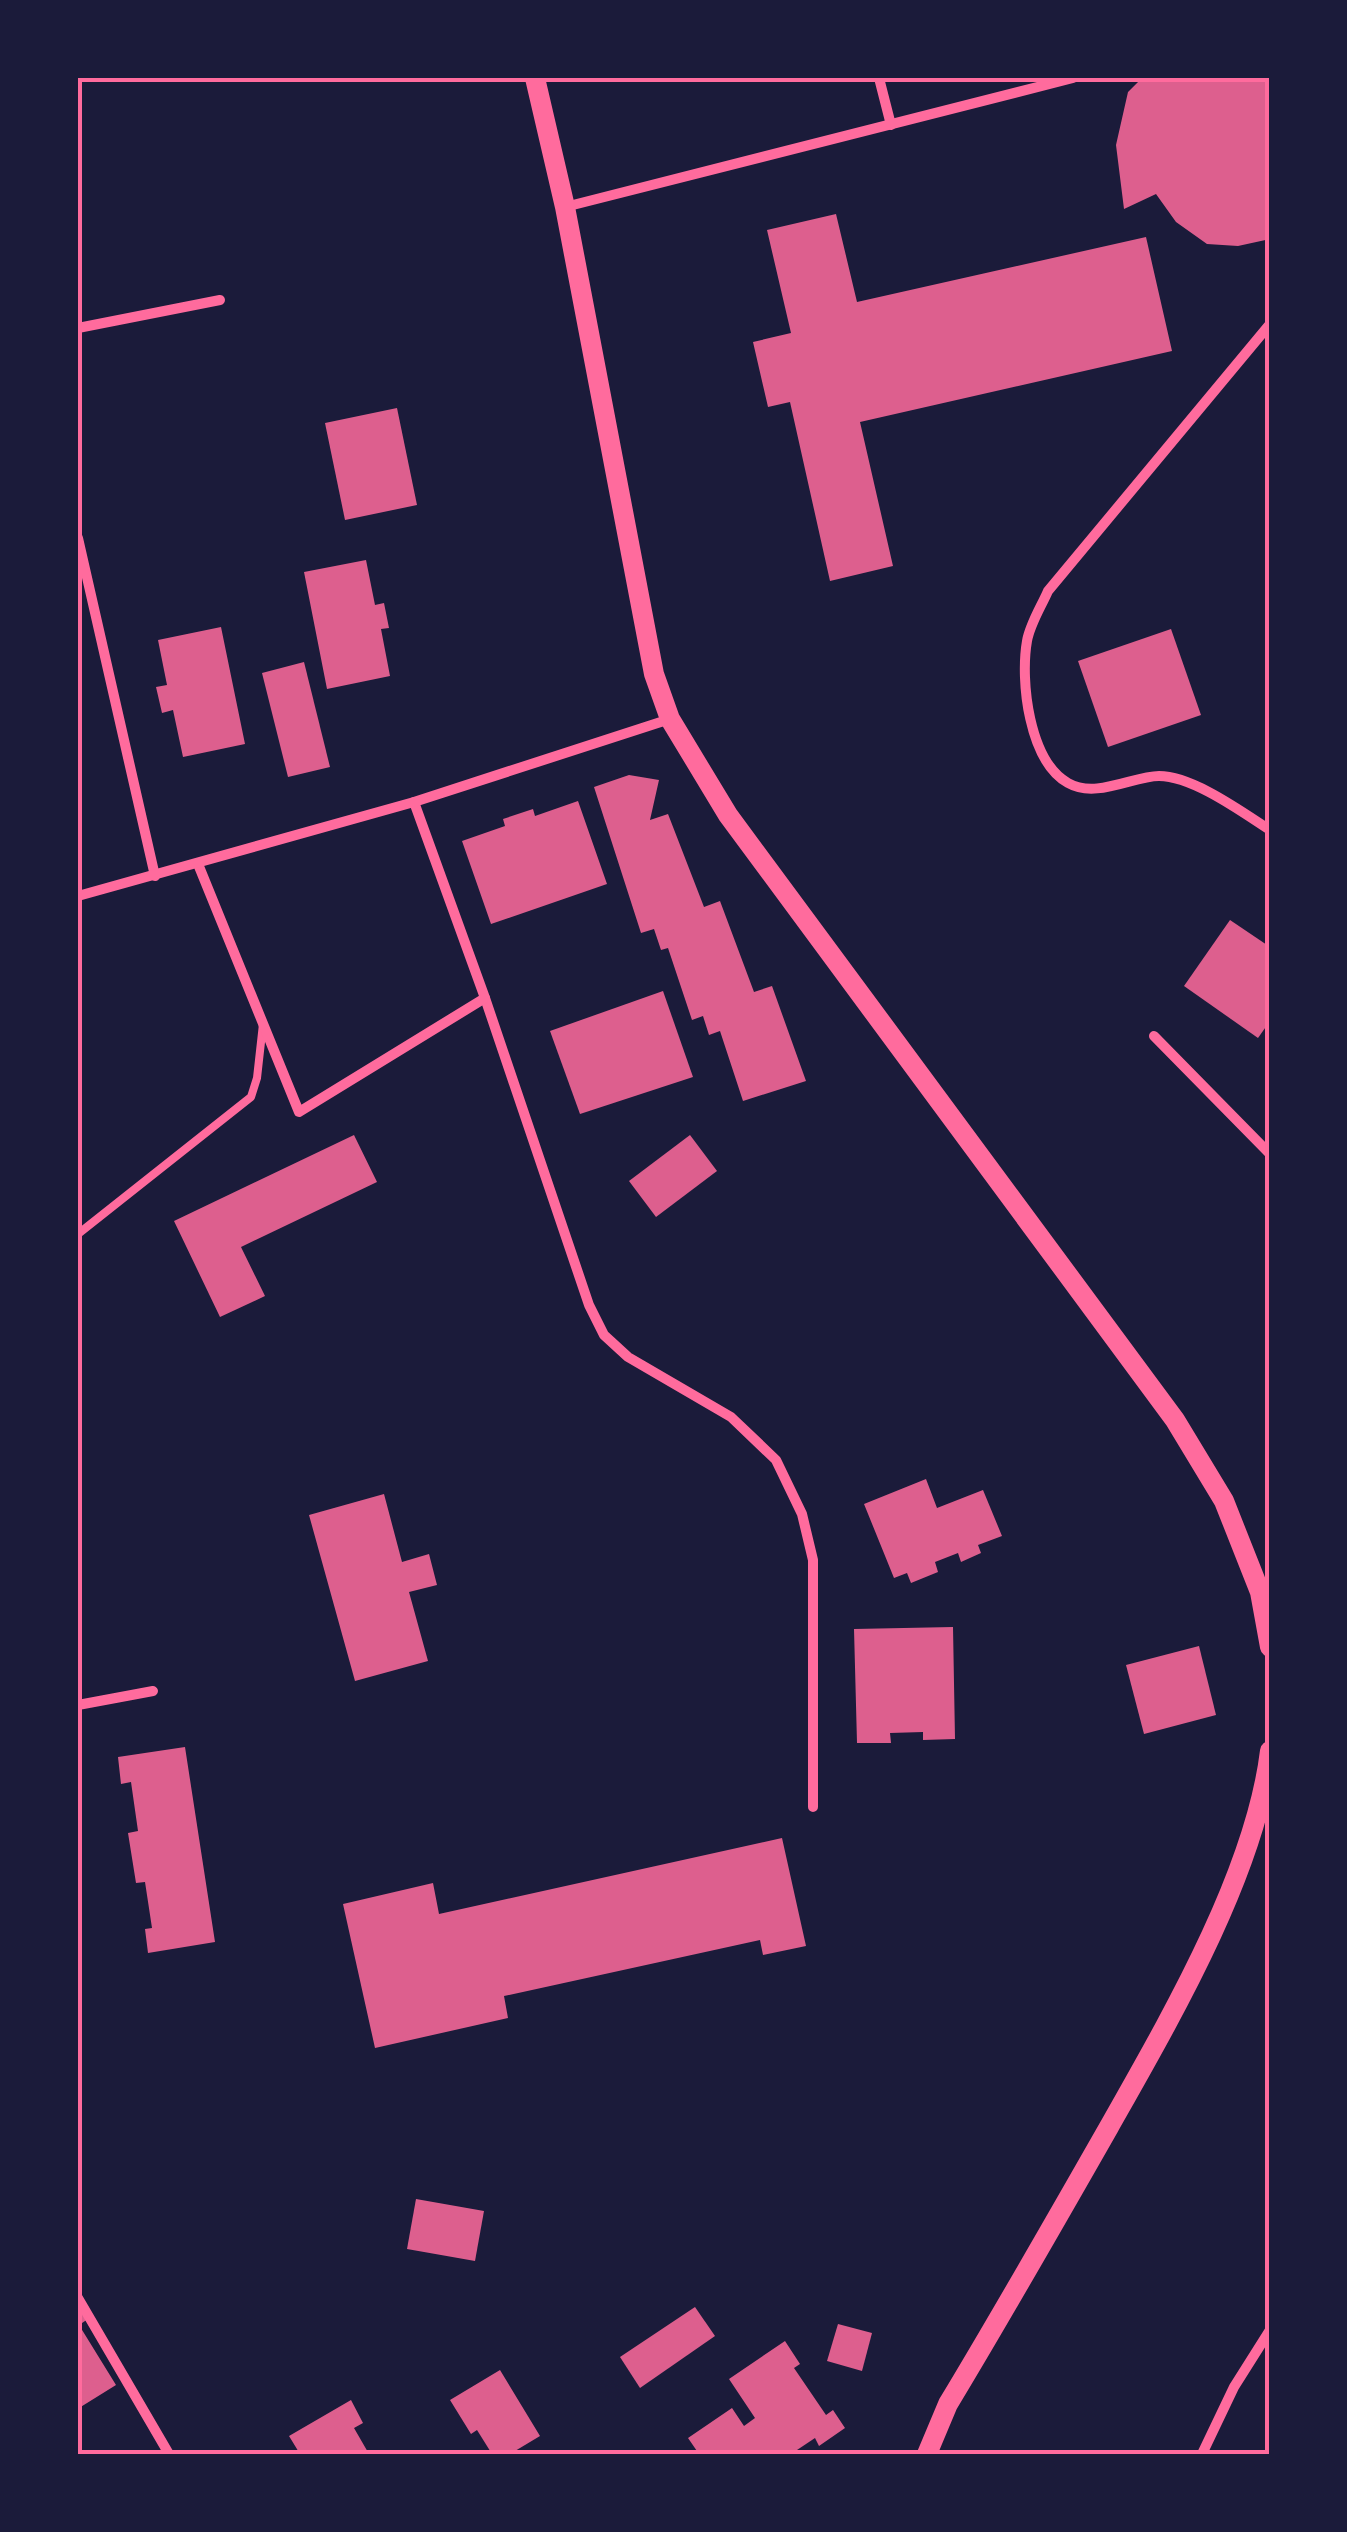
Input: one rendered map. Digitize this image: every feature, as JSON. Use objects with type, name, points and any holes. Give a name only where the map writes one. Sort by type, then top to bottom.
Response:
[{"type":"main road","points":[[536,78],[654,674],[670,719],[728,815],[1175,1420],[1224,1501],[1260,1592],[1270,1648]]},
{"type":"main road","points":[[927,2454],[948,2404],[1168,2023],[1243,1857],[1270,1751]]},
{"type":"street","points":[[879,78],[890,125]]},
{"type":"street","points":[[564,208],[1073,78]]},
{"type":"street","points":[[78,328],[220,300]]},
{"type":"street","points":[[1270,324],[1048,592],[1027,637],[1023,678],[1031,722],[1047,761],[1069,784],[1107,788],[1160,776],[1206,790],[1270,830]]},
{"type":"street","points":[[78,538],[155,876]]},
{"type":"street","points":[[78,896],[414,802],[670,719]]},
{"type":"street","points":[[414,802],[486,998],[588,1305],[604,1335],[628,1357],[732,1417],[776,1460],[802,1514],[813,1560],[813,1807]]},
{"type":"street","points":[[198,864],[300,1112],[486,998]]},
{"type":"street","points":[[1154,1036],[1270,1154]]},
{"type":"street","points":[[78,1705],[153,1691]]},
{"type":"street","points":[[78,2298],[168,2454]]},
{"type":"street","points":[[1202,2454],[1234,2387],[1270,2330]]},
{"type":"lane","points":[[78,1234],[251,1097],[263,1024]]},
{"type":"building","points":[[1142,78],[1270,78],[1270,239],[1238,246],[1207,244],[1176,222],[1156,194],[1124,209],[1116,145],[1128,92]]},
{"type":"building","points":[[836,214],[857,302],[1146,237],[1172,351],[860,422],[893,566],[830,581],[790,402],[768,407],[753,342],[791,333],[767,230]]},
{"type":"building","points":[[397,408],[417,505],[345,520],[325,423]]},
{"type":"building","points":[[366,560],[375,605],[384,603],[389,628],[381,629],[390,676],[327,689],[304,572]]},
{"type":"building","points":[[221,627],[245,744],[183,757],[173,710],[162,713],[156,687],[167,685],[158,640]]},
{"type":"building","points":[[1171,629],[1201,715],[1108,747],[1078,661]]},
{"type":"building","points":[[304,662],[330,767],[288,777],[262,673]]},
{"type":"building","points":[[629,775],[659,780],[650,820],[668,814],[704,907],[720,901],[754,992],[772,986],[806,1081],[743,1101],[720,1031],[709,1035],[703,1016],[692,1020],[668,948],[661,950],[654,929],[641,933],[594,787]]},
{"type":"building","points":[[578,801],[607,884],[491,924],[462,841],[505,826],[503,819],[533,809],[535,816]]},
{"type":"building","points":[[1230,920],[1270,947],[1270,1021],[1258,1038],[1184,986]]},
{"type":"building","points":[[663,991],[693,1077],[580,1114],[550,1031]]},
{"type":"building","points":[[354,1135],[377,1182],[241,1247],[265,1296],[220,1317],[174,1221]]},
{"type":"building","points":[[690,1135],[717,1171],[656,1217],[629,1181]]},
{"type":"building","points":[[926,1479],[937,1508],[983,1490],[1002,1536],[978,1545],[981,1553],[961,1562],[958,1553],[935,1562],[938,1572],[911,1583],[907,1573],[894,1578],[864,1504]]},
{"type":"building","points":[[384,1494],[402,1562],[429,1554],[437,1585],[409,1592],[428,1661],[355,1681],[309,1515]]},
{"type":"building","points":[[953,1627],[955,1739],[923,1740],[923,1732],[890,1733],[891,1743],[857,1743],[854,1629]]},
{"type":"building","points":[[1199,1646],[1216,1715],[1144,1734],[1126,1665]]},
{"type":"building","points":[[185,1747],[215,1942],[148,1953],[145,1929],[152,1928],[145,1882],[136,1883],[128,1833],[138,1831],[131,1782],[121,1784],[118,1757]]},
{"type":"building","points":[[782,1838],[806,1946],[763,1955],[760,1940],[504,1996],[508,2018],[375,2048],[343,1904],[433,1883],[439,1914]]},
{"type":"building","points":[[416,2199],[484,2211],[475,2261],[407,2249]]},
{"type":"building","points":[[78,2302],[88,2319],[79,2325],[116,2385],[79,2408]]},
{"type":"building","points":[[695,2307],[715,2336],[640,2388],[620,2357]]},
{"type":"building","points":[[838,2324],[872,2333],[862,2371],[827,2361]]},
{"type":"building","points":[[785,2341],[800,2364],[794,2368],[826,2415],[833,2410],[845,2428],[819,2446],[815,2438],[791,2454],[699,2454],[688,2438],[732,2408],[744,2426],[755,2418],[729,2379]]},
{"type":"building","points":[[500,2370],[540,2436],[510,2454],[492,2454],[477,2430],[471,2434],[450,2400]]},
{"type":"building","points":[[351,2400],[363,2423],[354,2428],[369,2454],[300,2454],[289,2436]]}]
